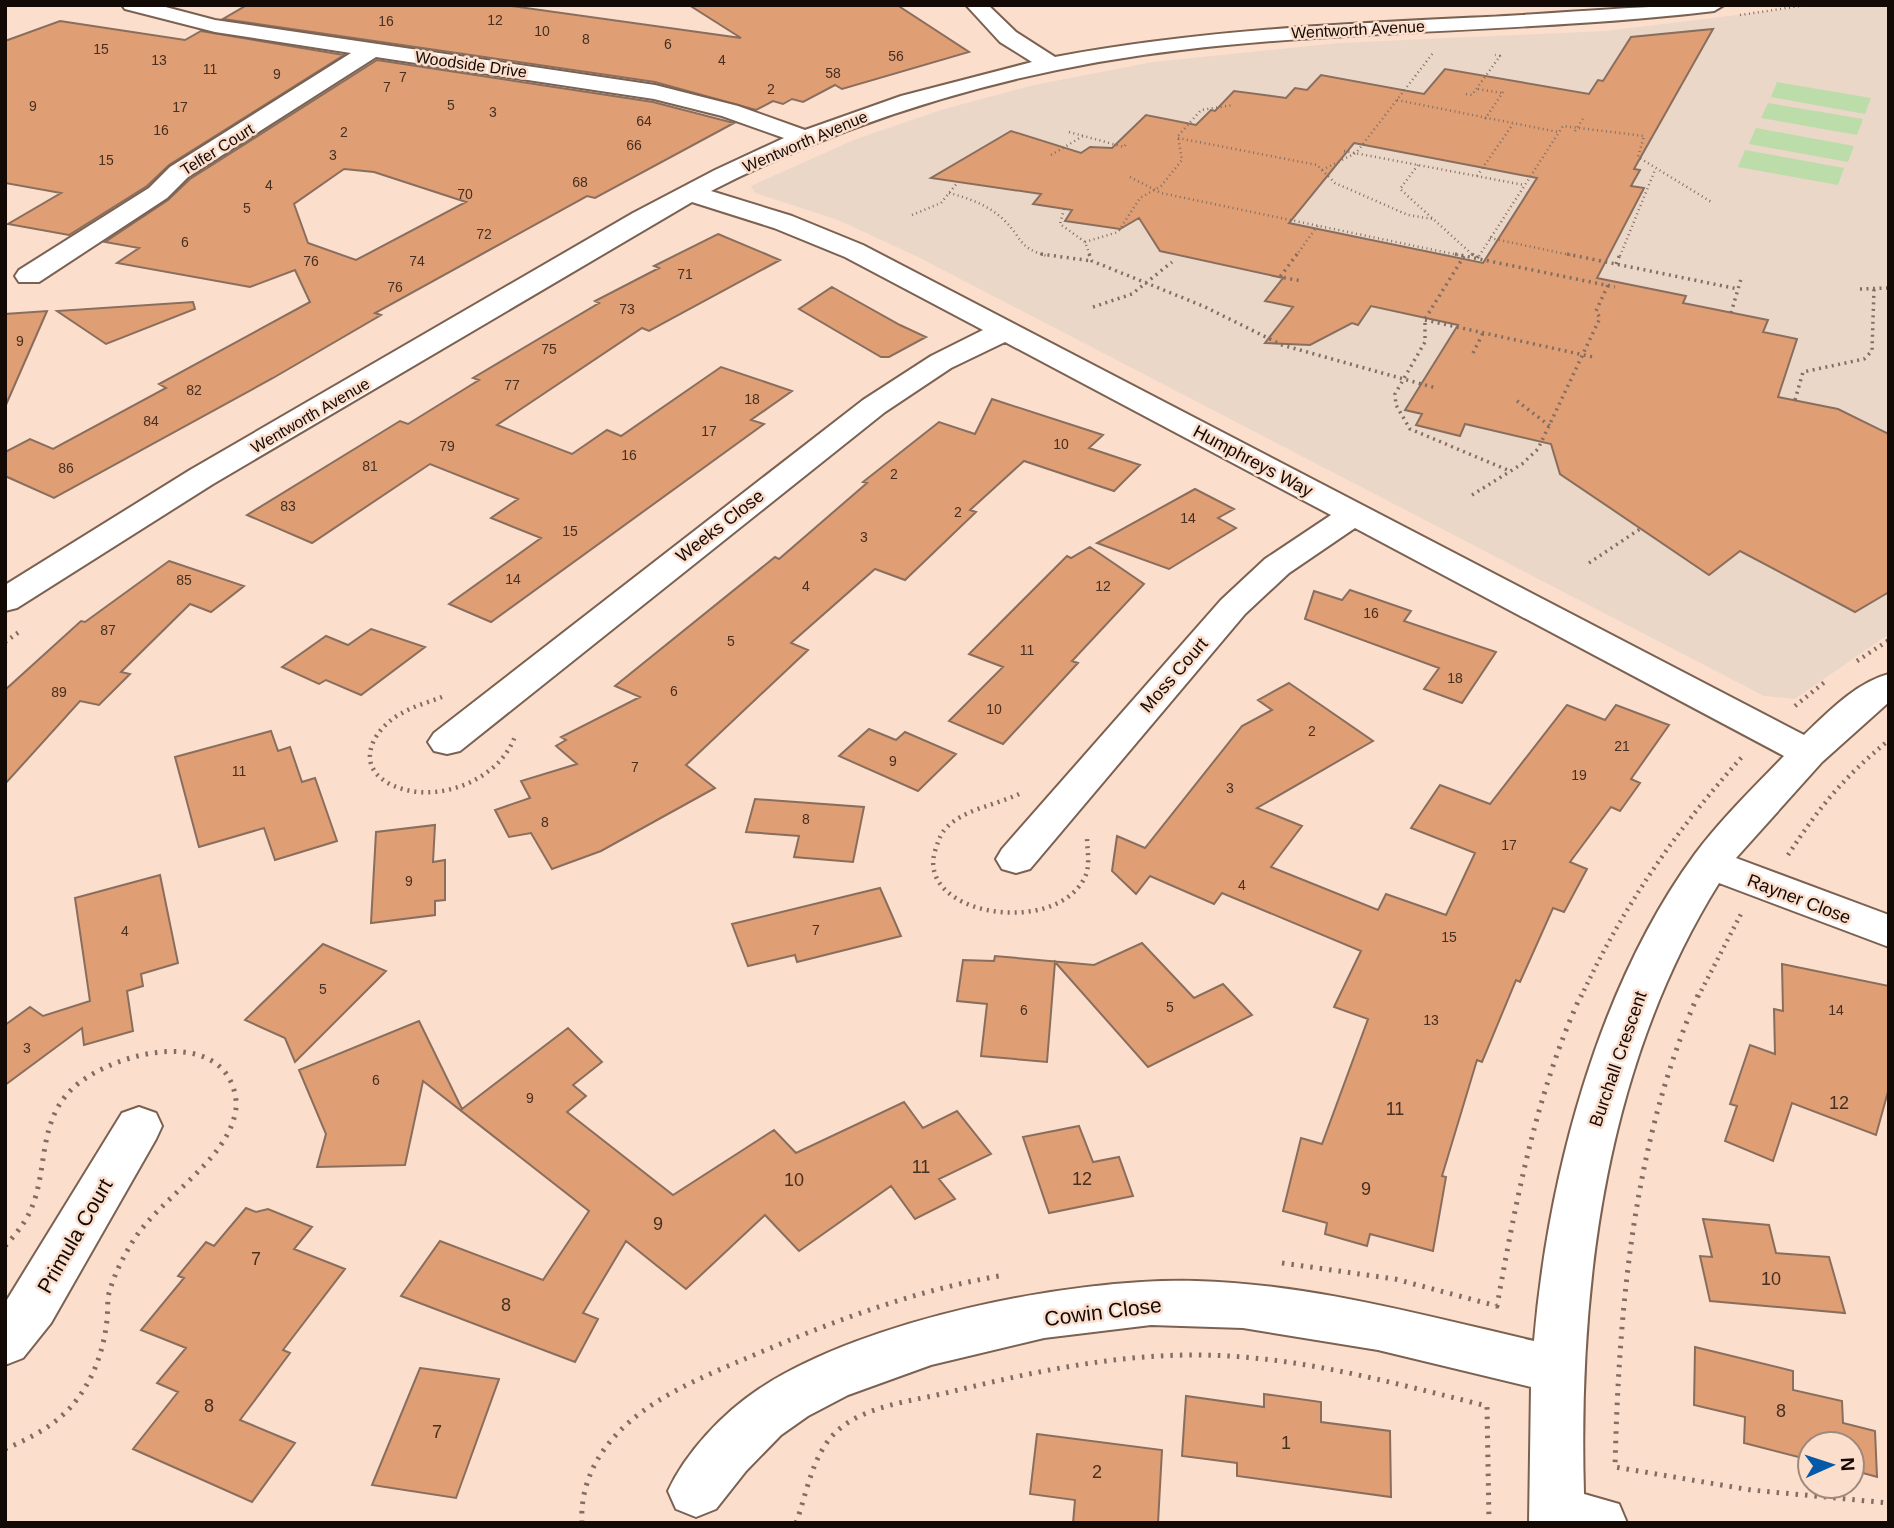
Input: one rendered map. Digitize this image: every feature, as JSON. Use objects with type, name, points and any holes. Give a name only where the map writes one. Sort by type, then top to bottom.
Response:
[{"type":"street","name":"Woodside Drive","points":[[132,5],[215,26],[655,92],[730,111],[806,138]]},
{"type":"street","points":[[976,5],[1008,37],[1051,65]]},
{"type":"street","name":"Wentworth Avenue","points":[[5,601],[63,562],[283,430],[690,193],[806,138],[911,100],[1051,65],[1161,45],[1272,33],[1590,18],[1701,6]]},
{"type":"street","name":"Telfer Court","points":[[29,276],[158,193],[179,172],[373,49]]},
{"type":"street","name":"Humphreys Way","points":[[690,193],[824,238],[1006,330],[1807,752]]},
{"type":"street","name":"Weeks Close","points":[[447,741],[874,406],[941,362],[1006,330]]},
{"type":"street","name":"Moss Court","points":[[1016,859],[1240,600],[1277,566],[1354,514]]},
{"type":"street","name":"Burchall Crescent","points":[[1571,1520],[1555,1370],[1573,1220],[1600,1102],[1648,975],[1710,864],[1807,752],[1844,718],[1889,684]]},
{"type":"street","name":"Rayner Close","points":[[1710,864],[1889,932]]},
{"type":"street","name":"Primula Court","points":[[5,1342],[33,1307],[139,1126]]},
{"type":"street","name":"Cowin Close","points":[[696,1491],[734,1443],[788,1399],[850,1368],[992,1328],[1063,1315],[1131,1306],[1196,1303],[1262,1309],[1363,1323],[1555,1370]]},
{"type":"path","points":[[1322,170],[1356,153],[1434,52]]},
{"type":"path","points":[[1466,94],[1472,95],[1478,89],[1500,56],[1495,55]]},
{"type":"path","points":[[1478,89],[1504,91],[1485,119]]},
{"type":"path","points":[[1397,100],[1477,113],[1485,119],[1558,132]]},
{"type":"path","points":[[1085,242],[1118,232],[1140,198],[1161,186],[1181,163],[1178,138],[1201,110],[1233,105]]},
{"type":"path","points":[[1575,131],[1584,117]]},
{"type":"path","points":[[1477,176],[1513,124]]},
{"type":"path","points":[[1477,258],[1563,126],[1579,125],[1644,136],[1638,157],[1655,170],[1713,203]]},
{"type":"path","points":[[1069,132],[1124,147],[1126,144]]},
{"type":"path","points":[[1051,155],[1083,136]]},
{"type":"path","points":[[1178,138],[1317,165],[1335,183],[1408,215],[1434,219]]},
{"type":"path","points":[[1344,151],[1524,185]]},
{"type":"path","points":[[1418,165],[1400,189],[1477,258]]},
{"type":"path","points":[[1616,264],[1655,170]]},
{"type":"path","points":[[1130,177],[1151,190],[1615,287]]},
{"type":"path","points":[[912,215],[941,204],[958,182]]},
{"type":"path","points":[[949,193],[979,203],[1008,225],[1015,238],[1035,250],[1059,259],[1092,261],[1203,306],[1282,345],[1350,361],[1403,380],[1436,388]]},
{"type":"path","points":[[1206,208],[1212,202]]},
{"type":"path","points":[[1064,209],[1060,224],[1085,242],[1092,261]]},
{"type":"path","points":[[1302,281],[1280,277],[1318,225]]},
{"type":"path","points":[[1490,238],[1738,289]]},
{"type":"path","points":[[1464,256],[1425,320],[1425,342],[1395,394],[1396,405],[1410,429],[1510,471]]},
{"type":"path","points":[[1093,307],[1132,294],[1172,262]]},
{"type":"path","points":[[1731,313],[1741,279]]},
{"type":"path","points":[[1472,495],[1538,449],[1600,318],[1596,311],[1608,285]]},
{"type":"path","points":[[1860,289],[1889,288]]},
{"type":"path","points":[[1795,400],[1803,372],[1864,359],[1872,351],[1874,289]]},
{"type":"path","points":[[1425,320],[1592,357]]},
{"type":"path","points":[[1472,353],[1483,333]]},
{"type":"path","points":[[1517,401],[1549,426]]},
{"type":"path","points":[[1589,563],[1640,529]]},
{"type":"path","points":[[1786,859],[1827,798],[1848,774],[1889,740]]},
{"type":"path","points":[[1744,908],[1700,990],[1666,1080],[1646,1162],[1616,1377],[1615,1467],[1728,1487],[1889,1503]]},
{"type":"path","points":[[796,1523],[821,1454],[837,1431],[863,1417],[1019,1375],[1111,1360],[1202,1355],[1288,1363],[1375,1378],[1488,1406],[1489,1523]]},
{"type":"shaded area","points":[[1819,5],[1889,5],[1889,634],[1795,699],[1764,696],[918,257],[838,220],[755,193],[751,186],[856,139],[944,109],[1034,85],[1153,62],[1339,43],[1605,31]]},
{"type":"green space","points":[[1777,82],[1871,98],[1865,114],[1771,97]]},
{"type":"green space","points":[[1768,103],[1863,119],[1857,135],[1761,118]]},
{"type":"green space","points":[[1756,128],[1854,146],[1848,162],[1749,144]]},
{"type":"green space","points":[[1745,150],[1844,168],[1838,185],[1738,167]]},
{"type":"building","points":[[247,5],[505,5],[741,38],[689,5],[897,5],[969,52],[842,89],[835,85],[803,102],[792,99],[783,104],[773,101],[756,110],[655,82],[223,19]]},
{"type":"building","points":[[60,21],[185,40],[201,31],[344,55],[169,165],[147,186],[69,235],[8,224],[61,193],[5,183],[5,41]]},
{"type":"building","points":[[1713,29],[1634,169],[1640,170],[1631,186],[1644,188],[1597,278],[1686,296],[1683,303],[1768,320],[1763,332],[1797,339],[1778,397],[1838,409],[1889,434],[1889,592],[1855,612],[1740,551],[1709,575],[1560,474],[1551,444],[1465,424],[1460,436],[1416,425],[1422,414],[1405,410],[1458,325],[1371,306],[1358,325],[1352,323],[1310,345],[1265,343],[1293,307],[1265,301],[1283,278],[1160,251],[1139,218],[1120,229],[1065,221],[1072,210],[1033,204],[1041,194],[931,178],[1011,131],[1081,153],[1090,147],[1112,148],[1146,115],[1196,125],[1211,110],[1215,111],[1234,91],[1286,98],[1295,88],[1307,90],[1321,75],[1424,94],[1445,69],[1589,94],[1598,80],[1603,81],[1631,37]],"holes":[[[1354,143],[1537,178],[1483,263],[1289,223]]]},
{"type":"building","points":[[377,60],[653,102],[734,123],[595,198],[587,196],[375,313],[381,315],[273,378],[54,498],[5,476],[5,452],[30,439],[53,449],[166,388],[159,384],[310,302],[295,270],[250,287],[117,263],[139,248],[105,242],[168,200],[190,179]],"holes":[[[344,169],[374,172],[466,202],[356,260],[308,243],[294,204]]]},
{"type":"building","points":[[718,234],[780,260],[649,331],[642,328],[497,425],[572,454],[607,430],[621,436],[721,367],[792,391],[751,420],[764,424],[491,622],[449,604],[541,538],[491,518],[518,499],[430,464],[312,543],[247,515],[400,421],[408,424],[479,380],[473,378],[599,303],[595,301],[659,268],[654,266]]},
{"type":"building","points":[[832,287],[926,337],[889,357],[881,357],[799,309]]},
{"type":"building","points":[[193,302],[195,309],[106,344],[57,311]]},
{"type":"building","points":[[47,311],[5,407],[5,314]]},
{"type":"building","points":[[992,399],[1103,435],[1089,448],[1140,465],[1114,491],[1024,461],[970,510],[976,512],[905,580],[875,569],[791,643],[808,650],[686,765],[715,788],[601,851],[552,869],[531,833],[509,837],[495,810],[530,798],[521,781],[577,764],[556,746],[566,740],[561,737],[640,697],[615,686],[775,557],[779,559],[867,483],[863,482],[939,422],[975,434]]},
{"type":"building","points":[[1195,489],[1234,509],[1218,518],[1236,528],[1169,569],[1097,543]]},
{"type":"building","points":[[1090,547],[1144,584],[1072,661],[1078,663],[1003,744],[949,721],[1003,667],[969,654],[1067,556],[1071,558]]},
{"type":"building","points":[[169,561],[244,586],[211,612],[190,604],[121,672],[130,674],[99,705],[80,701],[5,784],[5,690],[81,621],[85,622]]},
{"type":"building","points":[[1350,590],[1411,611],[1404,621],[1496,652],[1462,703],[1424,689],[1439,668],[1305,619],[1314,591],[1342,600]]},
{"type":"building","points":[[371,629],[425,647],[361,695],[326,680],[319,684],[282,667],[326,636],[348,645]]},
{"type":"building","points":[[1289,683],[1373,741],[1257,808],[1302,826],[1271,867],[1378,910],[1386,894],[1446,915],[1475,853],[1411,828],[1440,785],[1490,804],[1567,705],[1605,720],[1616,705],[1669,725],[1631,779],[1640,783],[1620,811],[1611,807],[1570,862],[1587,869],[1564,912],[1553,908],[1520,982],[1516,980],[1482,1062],[1477,1060],[1442,1176],[1446,1177],[1433,1251],[1370,1234],[1367,1246],[1325,1234],[1327,1223],[1283,1211],[1301,1138],[1322,1144],[1368,1019],[1334,1007],[1361,951],[1222,893],[1214,904],[1150,876],[1136,894],[1112,871],[1117,836],[1145,848],[1242,726],[1272,710],[1258,700]]},
{"type":"building","points":[[869,729],[896,740],[905,732],[956,754],[918,791],[839,756]]},
{"type":"building","points":[[271,731],[278,751],[290,747],[302,782],[315,778],[337,841],[275,860],[264,828],[199,847],[175,757]]},
{"type":"building","points":[[755,799],[864,807],[853,862],[794,857],[799,836],[746,832]]},
{"type":"building","points":[[435,825],[433,862],[445,860],[445,900],[435,901],[435,915],[371,923],[376,832]]},
{"type":"building","points":[[160,875],[178,963],[141,974],[143,986],[127,991],[133,1031],[84,1045],[82,1028],[5,1085],[5,1025],[30,1007],[43,1016],[90,1001],[75,898]]},
{"type":"building","points":[[880,888],[901,936],[797,962],[795,955],[748,966],[732,924]]},
{"type":"building","points":[[1142,943],[1194,998],[1223,984],[1252,1015],[1148,1067],[1055,962],[1047,1062],[981,1056],[987,1004],[957,1001],[963,960],[994,961],[995,956],[1094,965]]},
{"type":"building","points":[[323,944],[386,971],[295,1062],[285,1038],[245,1020]]},
{"type":"building","points":[[1782,964],[1889,986],[1889,1088],[1876,1135],[1792,1103],[1773,1161],[1725,1141],[1737,1106],[1730,1104],[1750,1045],[1775,1054],[1774,1009],[1783,1011]]},
{"type":"building","points":[[419,1021],[462,1109],[568,1028],[602,1062],[573,1085],[586,1096],[567,1112],[673,1195],[774,1130],[796,1153],[904,1102],[923,1128],[957,1111],[991,1154],[939,1179],[955,1199],[915,1219],[891,1186],[799,1251],[765,1215],[686,1289],[626,1241],[583,1313],[598,1319],[575,1362],[401,1296],[440,1241],[543,1280],[589,1211],[423,1081],[405,1165],[317,1167],[326,1134],[299,1070]]},
{"type":"building","points":[[1079,1126],[1093,1162],[1119,1157],[1133,1196],[1049,1213],[1023,1137]]},
{"type":"building","points":[[246,1208],[256,1212],[268,1209],[312,1227],[294,1249],[345,1269],[283,1350],[290,1353],[240,1420],[295,1443],[252,1502],[133,1449],[178,1392],[157,1383],[186,1348],[141,1330],[184,1278],[178,1276],[206,1242],[214,1246]]},
{"type":"building","points":[[1703,1219],[1769,1225],[1776,1253],[1829,1257],[1845,1313],[1710,1301],[1700,1256],[1712,1257]]},
{"type":"building","points":[[1695,1347],[1793,1371],[1793,1390],[1842,1401],[1843,1423],[1875,1431],[1877,1477],[1866,1474],[1866,1430],[1796,1430],[1796,1456],[1744,1443],[1745,1417],[1694,1405]]},
{"type":"building","points":[[420,1368],[499,1379],[456,1498],[372,1485]]},
{"type":"building","points":[[1264,1394],[1321,1402],[1321,1422],[1390,1431],[1391,1497],[1237,1476],[1237,1463],[1182,1456],[1186,1396],[1264,1407]]},
{"type":"building","points":[[1037,1434],[1162,1450],[1158,1523],[1073,1523],[1075,1500],[1030,1494]]}]
